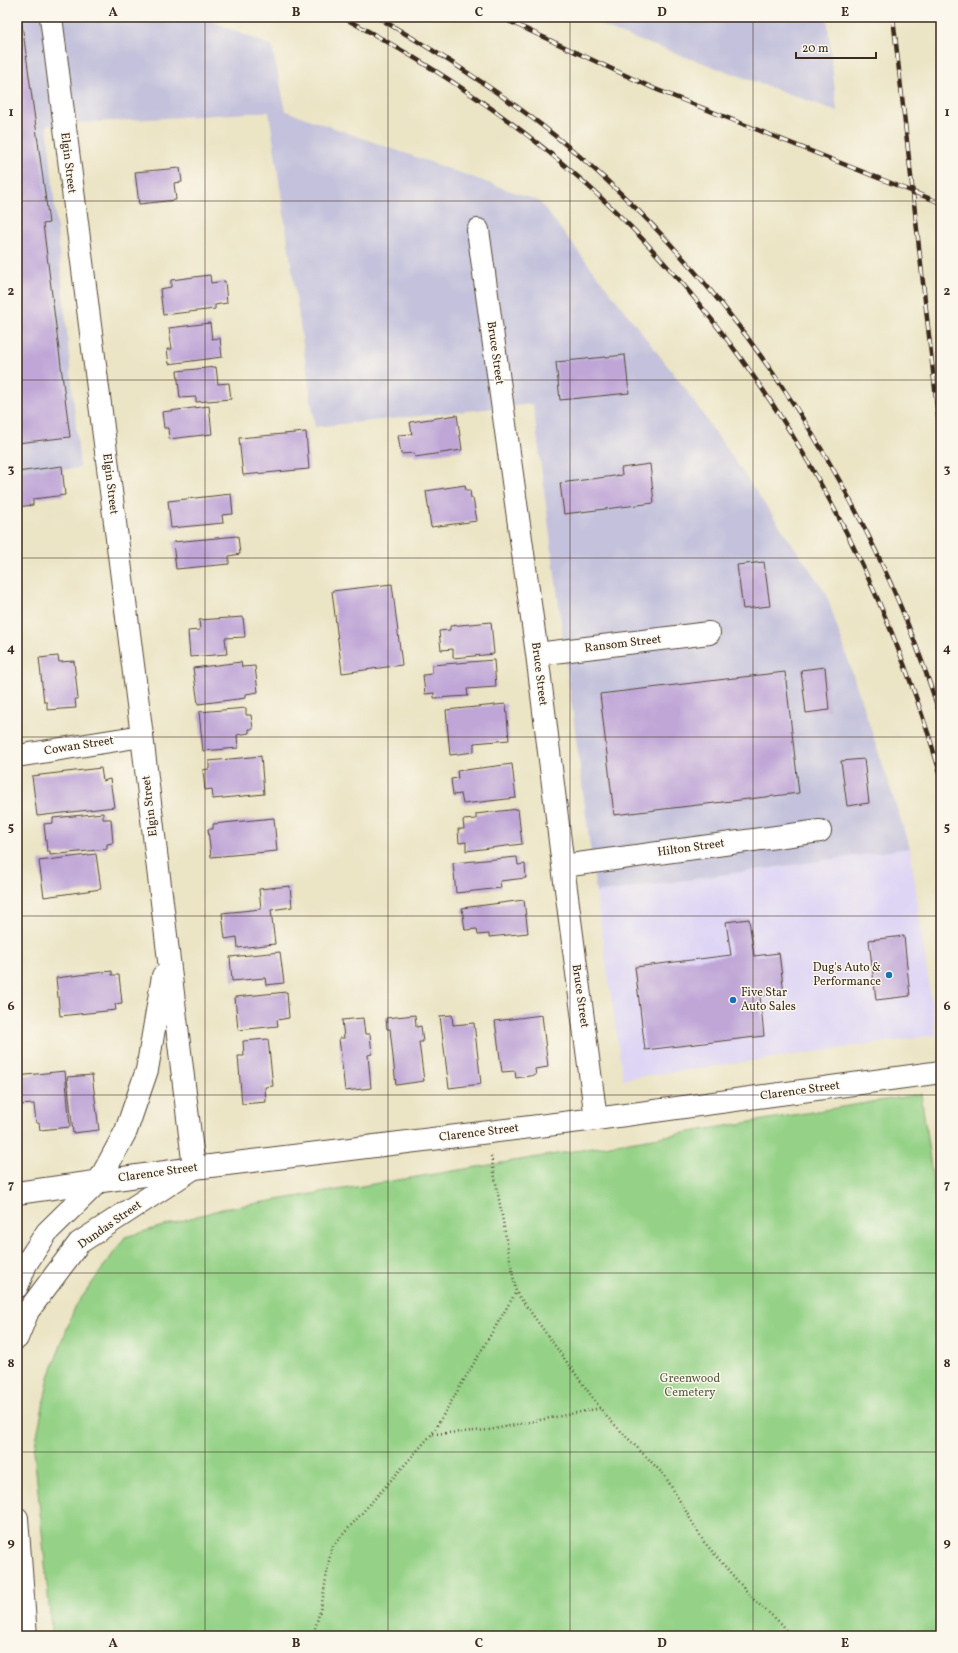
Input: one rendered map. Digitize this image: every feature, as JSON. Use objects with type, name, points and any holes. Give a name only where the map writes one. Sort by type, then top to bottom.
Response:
[{"type":"main road","name":"Elgin Street","points":[[51,17],[142,736],[194,1168]]},
{"type":"main road","name":"Bruce Street","points":[[478,230],[537,654],[596,1119]]},
{"type":"main road","name":"Ransom Street","points":[[537,654],[709,633]]},
{"type":"main road","name":"Cowan Street","points":[[17,756],[142,736]]},
{"type":"main road","name":"Hilton Street","points":[[563,866],[820,831]]},
{"type":"main road","name":"Elgin Street","points":[[99,1181],[126,1131],[147,1070],[168,951]]},
{"type":"main road","name":"Clarence Street","points":[[17,1193],[194,1168],[596,1119],[941,1072]]},
{"type":"main road","name":"Dundas Street","points":[[17,1338],[28,1311],[79,1243],[194,1168]]},
{"type":"main road","points":[[17,1287],[26,1264],[46,1232],[99,1181]]},
{"type":"main road","points":[[17,1518],[26,1636]]},
{"type":"path","points":[[486,1132],[516,1292],[606,1416],[665,1476],[704,1542],[755,1601],[783,1625],[789,1636]]},
{"type":"path","points":[[313,1636],[322,1603],[331,1548],[432,1434],[516,1292]]},
{"type":"path","points":[[432,1434],[489,1430],[601,1408]]},
{"type":"shaded area","points":[[17,17],[202,17],[272,46],[286,111],[539,201],[684,387],[826,593],[910,848],[596,893],[533,404],[315,427],[269,112],[47,125],[80,468],[17,474]]},
{"type":"shaded area","points":[[584,17],[827,17],[837,111],[616,32]]},
{"type":"shaded area","points":[[910,848],[936,1035],[623,1079],[596,893]]},
{"type":"green space","name":"Greenwood Cemetery","points":[[921,1094],[941,1240],[941,1636],[52,1636],[34,1450],[49,1377],[75,1307],[125,1237],[222,1209]]},
{"type":"building","points":[[17,17],[21,17],[49,223],[43,224],[70,437],[17,443]]},
{"type":"building","points":[[180,168],[182,182],[174,183],[176,200],[139,204],[135,172]]},
{"type":"building","points":[[210,275],[211,283],[225,281],[227,303],[215,305],[215,309],[163,315],[160,289],[171,287],[171,280]]},
{"type":"building","points":[[210,323],[212,339],[220,338],[222,357],[169,364],[167,349],[172,349],[169,328]]},
{"type":"building","points":[[625,355],[629,393],[560,400],[556,362]]},
{"type":"building","points":[[216,367],[218,384],[229,383],[231,399],[196,402],[196,397],[180,398],[177,371]]},
{"type":"building","points":[[209,406],[212,434],[169,439],[168,428],[164,428],[162,412]]},
{"type":"building","points":[[457,415],[462,450],[415,457],[414,453],[401,454],[398,435],[412,434],[410,422]]},
{"type":"building","points":[[306,432],[309,469],[243,475],[239,438]]},
{"type":"building","points":[[650,464],[654,503],[564,514],[560,483],[622,475],[621,468]]},
{"type":"building","points":[[62,466],[65,495],[33,499],[33,505],[17,507],[17,472]]},
{"type":"building","points":[[465,485],[466,490],[470,490],[471,498],[473,498],[477,521],[431,527],[426,491]]},
{"type":"building","points":[[231,494],[233,514],[222,515],[223,523],[171,528],[168,501]]},
{"type":"building","points":[[238,536],[240,554],[229,556],[229,564],[176,569],[173,542]]},
{"type":"building","points":[[764,562],[770,606],[743,609],[737,565]]},
{"type":"building","points":[[392,584],[402,665],[342,673],[332,591]]},
{"type":"building","points":[[243,617],[245,637],[225,638],[227,654],[190,657],[188,631],[200,630],[199,620]]},
{"type":"building","points":[[491,622],[494,654],[453,658],[453,649],[441,650],[439,631],[450,630],[450,626]]},
{"type":"building","points":[[58,656],[59,662],[74,661],[78,699],[75,699],[76,708],[47,710],[47,702],[44,702],[39,658]]},
{"type":"building","points":[[494,660],[496,687],[467,689],[468,696],[434,698],[434,693],[425,694],[423,675],[432,674],[432,665]]},
{"type":"building","points":[[241,662],[242,667],[255,666],[258,692],[246,694],[246,698],[198,704],[193,668]]},
{"type":"building","points":[[825,667],[829,710],[806,713],[801,670]]},
{"type":"building","points":[[785,672],[799,793],[614,815],[600,694]]},
{"type":"building","points":[[506,704],[509,740],[474,743],[474,752],[450,755],[446,710]]},
{"type":"building","points":[[246,708],[246,715],[251,715],[253,729],[249,729],[249,733],[237,735],[238,748],[203,751],[199,712]]},
{"type":"building","points":[[261,756],[264,794],[213,799],[212,789],[205,790],[203,770],[209,769],[209,761]]},
{"type":"building","points":[[864,759],[869,803],[847,806],[841,761]]},
{"type":"building","points":[[512,764],[516,798],[463,804],[461,794],[453,795],[451,779],[458,778],[457,771]]},
{"type":"building","points":[[101,768],[103,781],[110,779],[114,807],[37,816],[32,776]]},
{"type":"building","points":[[518,809],[522,844],[466,851],[466,842],[459,843],[458,829],[464,829],[463,820],[476,819],[476,814]]},
{"type":"building","points":[[103,813],[103,819],[111,819],[113,843],[107,844],[107,849],[50,855],[50,851],[47,851],[44,824],[53,823],[53,818]]},
{"type":"building","points":[[274,818],[277,851],[211,857],[208,829],[213,829],[213,824]]},
{"type":"building","points":[[96,854],[101,889],[44,897],[39,861]]},
{"type":"building","points":[[517,857],[518,865],[525,864],[526,878],[500,881],[501,888],[456,893],[453,863]]},
{"type":"building","points":[[290,886],[292,907],[271,910],[275,944],[238,948],[237,937],[225,939],[222,913],[261,909],[259,889]]},
{"type":"building","points":[[524,900],[528,933],[489,937],[489,934],[478,935],[477,929],[465,930],[462,908]]},
{"type":"building","points":[[749,919],[754,956],[779,953],[784,993],[760,996],[764,1036],[645,1050],[635,967],[731,955],[726,922]]},
{"type":"building","points":[[904,936],[910,996],[876,1000],[869,940]]},
{"type":"building","points":[[280,952],[284,983],[266,985],[265,978],[232,981],[230,957]]},
{"type":"building","points":[[112,971],[112,975],[119,975],[122,1003],[115,1004],[116,1010],[60,1016],[56,978]]},
{"type":"building","points":[[287,992],[289,1018],[277,1020],[278,1026],[238,1030],[235,997]]},
{"type":"building","points":[[415,1015],[416,1027],[421,1026],[423,1042],[419,1042],[424,1081],[396,1085],[390,1029],[387,1029],[386,1018]]},
{"type":"building","points":[[452,1015],[453,1025],[474,1023],[481,1084],[449,1088],[440,1016]]},
{"type":"building","points":[[542,1015],[548,1067],[535,1069],[536,1075],[516,1078],[515,1071],[502,1072],[495,1021]]},
{"type":"building","points":[[363,1018],[365,1034],[370,1034],[372,1054],[368,1055],[371,1088],[345,1091],[339,1038],[344,1038],[342,1020]]},
{"type":"building","points":[[268,1039],[273,1086],[265,1087],[266,1102],[242,1104],[238,1056],[244,1056],[243,1041]]},
{"type":"building","points":[[65,1071],[70,1127],[40,1130],[39,1123],[36,1123],[34,1104],[17,1105],[17,1076]]},
{"type":"building","points":[[92,1075],[99,1130],[73,1133],[67,1077]]},
{"type":"railway","points":[[342,17],[384,40],[466,91],[544,148],[616,212],[649,246],[699,304],[745,365],[788,428],[826,494],[861,562],[891,632],[918,703],[941,776]]},
{"type":"railway","points":[[377,17],[468,73],[512,103],[554,135],[620,193],[681,256],[738,325],[790,398],[836,475],[877,554],[912,636],[941,718]]},
{"type":"railway","points":[[500,17],[655,89],[941,203]]},
{"type":"railway","points":[[893,17],[941,442]]},
{"type":"place","name":"Dug's Auto & Performance","points":[[889,975]]},
{"type":"place","name":"Five Star Auto Sales","points":[[733,1000]]}]
